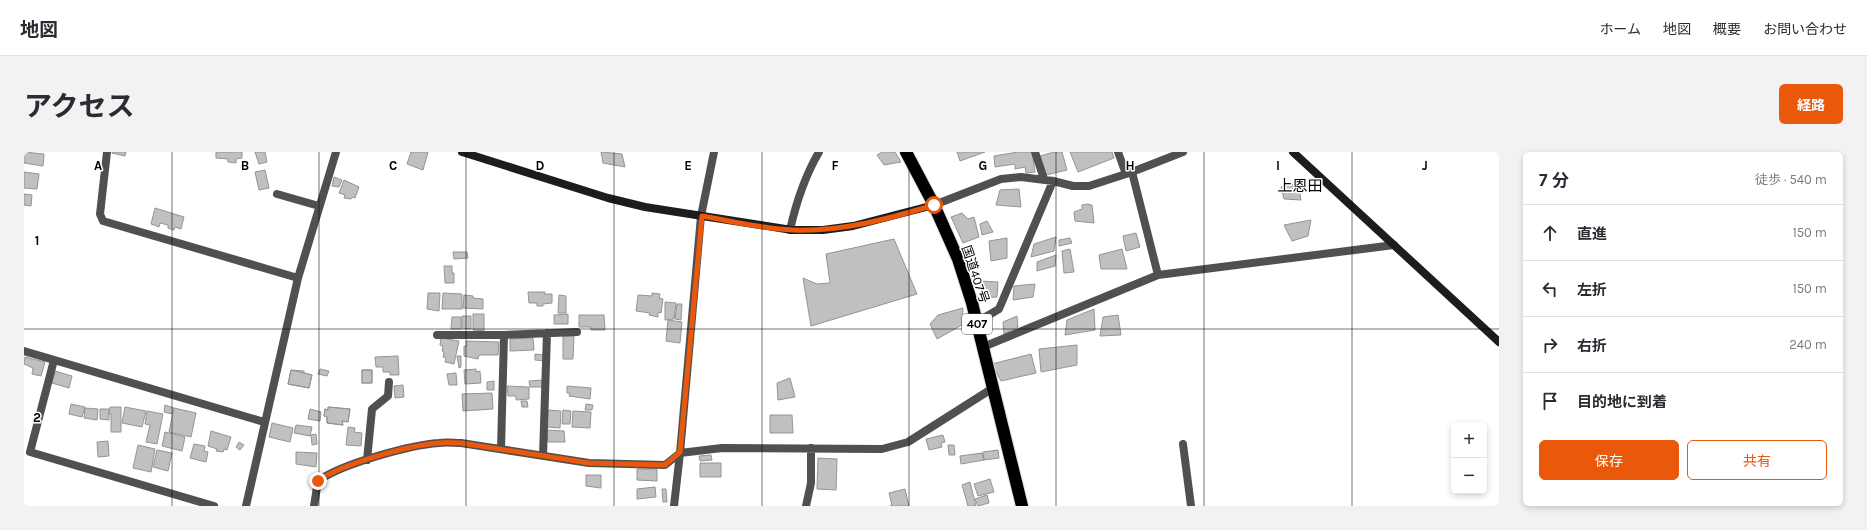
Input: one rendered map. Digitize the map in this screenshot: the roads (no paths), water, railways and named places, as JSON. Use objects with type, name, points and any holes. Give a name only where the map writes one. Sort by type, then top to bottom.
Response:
[{"type":"highway","name":"国道407号","points":[[906,152],[934,205],[958,259],[977,322],[1022,506]]},
{"type":"street","points":[[107,152],[100,214],[103,221],[298,278]]},
{"type":"street","points":[[246,506],[298,278],[336,152]]},
{"type":"street","points":[[462,152],[608,198],[645,207],[790,230],[823,230],[853,226],[934,205],[1001,179],[1021,177],[1053,180],[1073,186],[1089,186],[1129,173],[1183,152]]},
{"type":"street","points":[[674,506],[702,216],[714,152]]},
{"type":"street","points":[[790,230],[796,204],[811,166],[819,152]]},
{"type":"street","points":[[1035,152],[1044,179]]},
{"type":"street","points":[[1118,152],[1129,173],[1158,276]]},
{"type":"street","points":[[1293,152],[1499,342]]},
{"type":"street","points":[[977,322],[999,309],[1053,180]]},
{"type":"street","points":[[277,194],[319,206]]},
{"type":"street","points":[[983,347],[1158,276],[1394,245]]},
{"type":"street","points":[[437,335],[504,335],[577,332]]},
{"type":"street","points":[[543,456],[547,333]]},
{"type":"street","points":[[501,449],[504,335]]},
{"type":"street","points":[[24,351],[264,422]]},
{"type":"street","points":[[54,360],[30,452],[214,506]]},
{"type":"street","points":[[367,460],[372,409],[388,396],[388,382]]},
{"type":"street","points":[[314,506],[318,481],[326,476],[367,460],[416,446],[440,442],[461,443],[589,463],[665,465],[680,452],[722,448],[882,449],[908,442],[993,388]]},
{"type":"street","points":[[1183,444],[1191,506]]},
{"type":"street","points":[[806,506],[811,484],[811,448]]},
{"type":"district","name":"上恩田","points":[[1300,186]]}]
